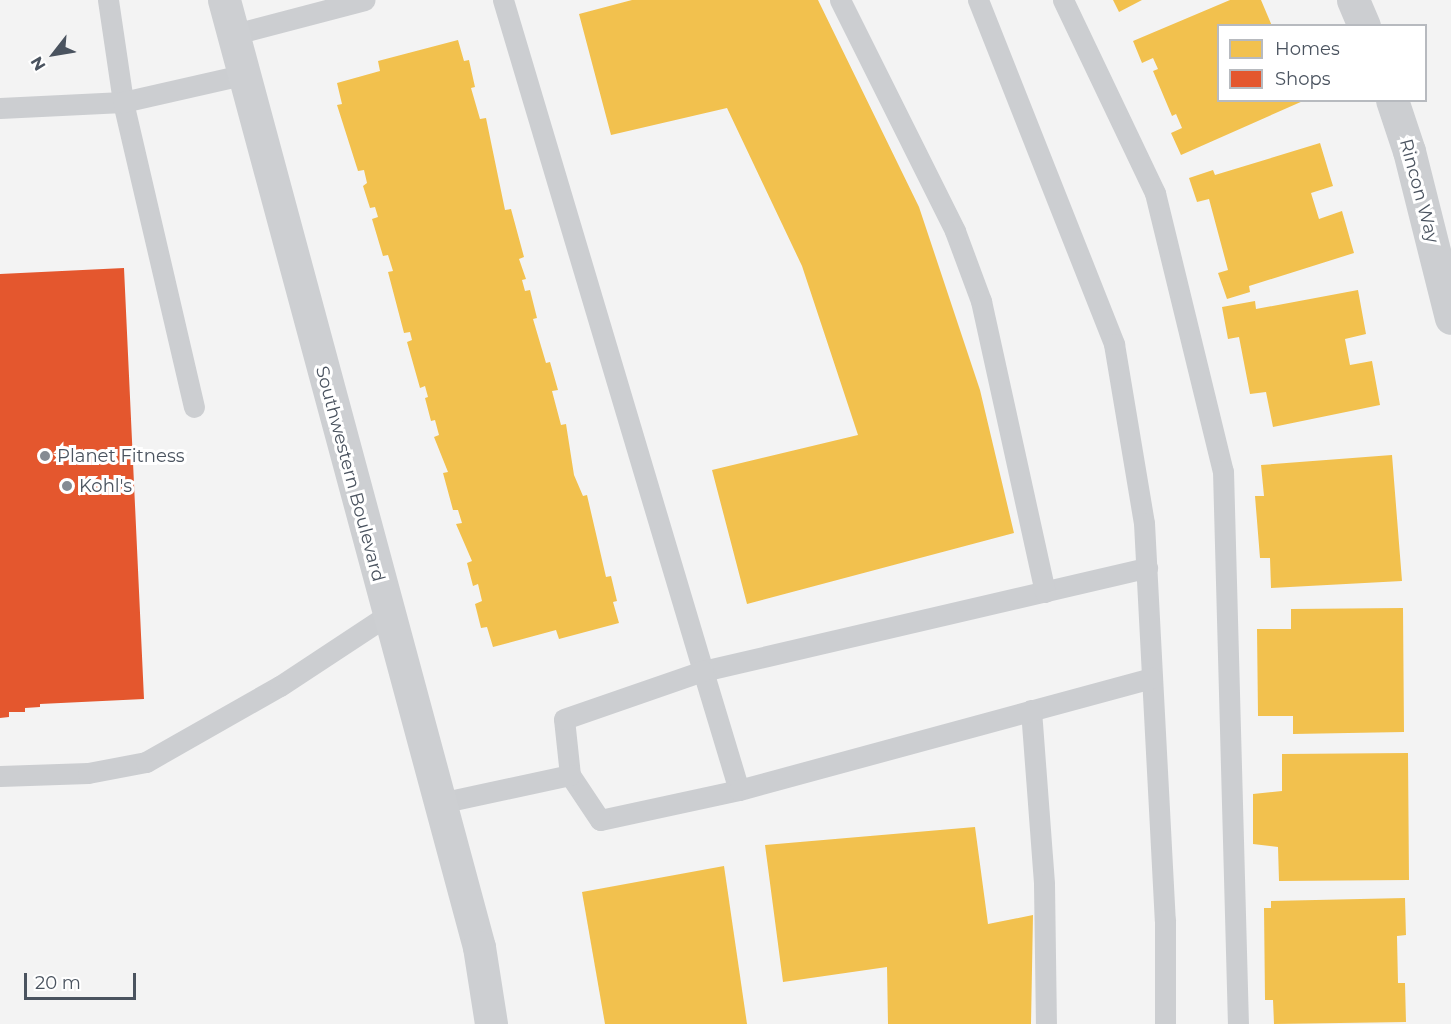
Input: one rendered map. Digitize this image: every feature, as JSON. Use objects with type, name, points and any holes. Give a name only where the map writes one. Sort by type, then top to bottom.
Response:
[{"type":"street","name":"Southwestern Boulevard","points":[[224,0],[231,35],[479,947],[491,1024]]},
{"type":"street","points":[[1353,0],[1363,24]]},
{"type":"street","name":"Rincon Way","points":[[1393,102],[1409,151],[1451,318]]},
{"type":"street","name":"Southwestern Boulevard","points":[[479,947],[513,1024]]},
{"type":"lane","points":[[108,0],[123,102],[194,407]]},
{"type":"lane","points":[[231,35],[364,0]]},
{"type":"lane","points":[[503,0],[739,790]]},
{"type":"lane","points":[[840,0],[955,231],[981,301],[1045,592]]},
{"type":"lane","points":[[978,0],[1114,344],[1144,523],[1165,920],[1165,1024]]},
{"type":"lane","points":[[1063,0],[1155,193],[1223,471],[1238,1024]]},
{"type":"lane","points":[[0,108],[123,102],[242,75]]},
{"type":"lane","points":[[1147,568],[703,671],[564,719],[570,775],[600,820],[739,790],[1152,678]]},
{"type":"lane","points":[[0,776],[88,773],[146,762],[280,686],[389,615]]},
{"type":"lane","points":[[1031,710],[1044,884],[1046,1024]]},
{"type":"lane","points":[[440,803],[570,775]]},
{"type":"building: Homes","points":[[632,0],[818,0],[919,207],[980,390],[1014,533],[747,604],[712,470],[858,435],[802,266],[727,108],[611,135],[579,14]]},
{"type":"building: Homes","points":[[1113,0],[1142,0],[1119,12]]},
{"type":"building: Homes","points":[[1230,0],[1261,0],[1271,24],[1217,24],[1217,102],[1301,102],[1181,155],[1171,133],[1182,128],[1176,114],[1172,116],[1153,71],[1158,69],[1153,58],[1142,63],[1133,41]]},
{"type":"building: Homes","points":[[458,40],[464,61],[469,60],[475,87],[471,88],[480,119],[486,118],[505,210],[511,209],[524,257],[519,259],[526,279],[522,280],[525,291],[530,290],[537,318],[533,319],[546,363],[550,362],[558,390],[552,391],[561,425],[566,424],[574,475],[583,496],[587,495],[606,577],[611,576],[617,601],[613,602],[619,623],[559,639],[556,630],[493,647],[487,627],[481,628],[475,604],[482,601],[478,584],[473,586],[467,563],[472,561],[456,524],[462,523],[458,510],[453,510],[443,473],[448,472],[434,437],[439,435],[435,420],[431,421],[425,398],[428,397],[425,386],[420,388],[407,342],[412,340],[410,332],[404,333],[388,272],[393,271],[388,255],[383,256],[372,219],[378,217],[375,207],[370,208],[363,186],[367,183],[364,170],[358,171],[337,105],[342,104],[337,83],[380,71],[378,61]]},
{"type":"building: Homes","points":[[1320,143],[1333,186],[1311,193],[1319,219],[1342,211],[1354,253],[1249,286],[1250,292],[1227,299],[1218,273],[1228,270],[1209,199],[1197,202],[1189,178],[1213,170],[1215,175]]},
{"type":"building: Homes","points":[[1358,290],[1366,334],[1345,339],[1350,365],[1372,361],[1380,405],[1273,427],[1266,392],[1250,394],[1239,337],[1228,339],[1222,307],[1255,301],[1256,309]]},
{"type":"building: Homes","points":[[1392,455],[1402,581],[1271,588],[1270,558],[1260,558],[1255,496],[1264,496],[1261,465]]},
{"type":"building: Homes","points":[[1403,608],[1404,732],[1293,734],[1293,716],[1258,716],[1257,629],[1291,629],[1291,609]]},
{"type":"building: Homes","points":[[1408,753],[1409,880],[1279,881],[1278,847],[1253,844],[1253,794],[1282,791],[1282,754]]},
{"type":"building: Homes","points":[[975,827],[988,924],[1033,915],[1031,1024],[888,1024],[887,967],[783,982],[765,845]]},
{"type":"building: Homes","points":[[724,866],[747,1024],[605,1024],[582,892]]},
{"type":"building: Homes","points":[[1405,898],[1406,935],[1397,936],[1398,983],[1405,983],[1406,1022],[1274,1024],[1273,1000],[1265,1000],[1264,908],[1271,908],[1271,901]]},
{"type":"building: Shops","name":"Kohl's","points":[[124,268],[144,699],[40,704],[40,707],[25,708],[25,712],[9,712],[9,717],[0,718],[0,274]]},
{"type":"place","name":"Planet Fitness","points":[[45,456]]},
{"type":"place","name":"Kohl's","points":[[67,486]]}]
